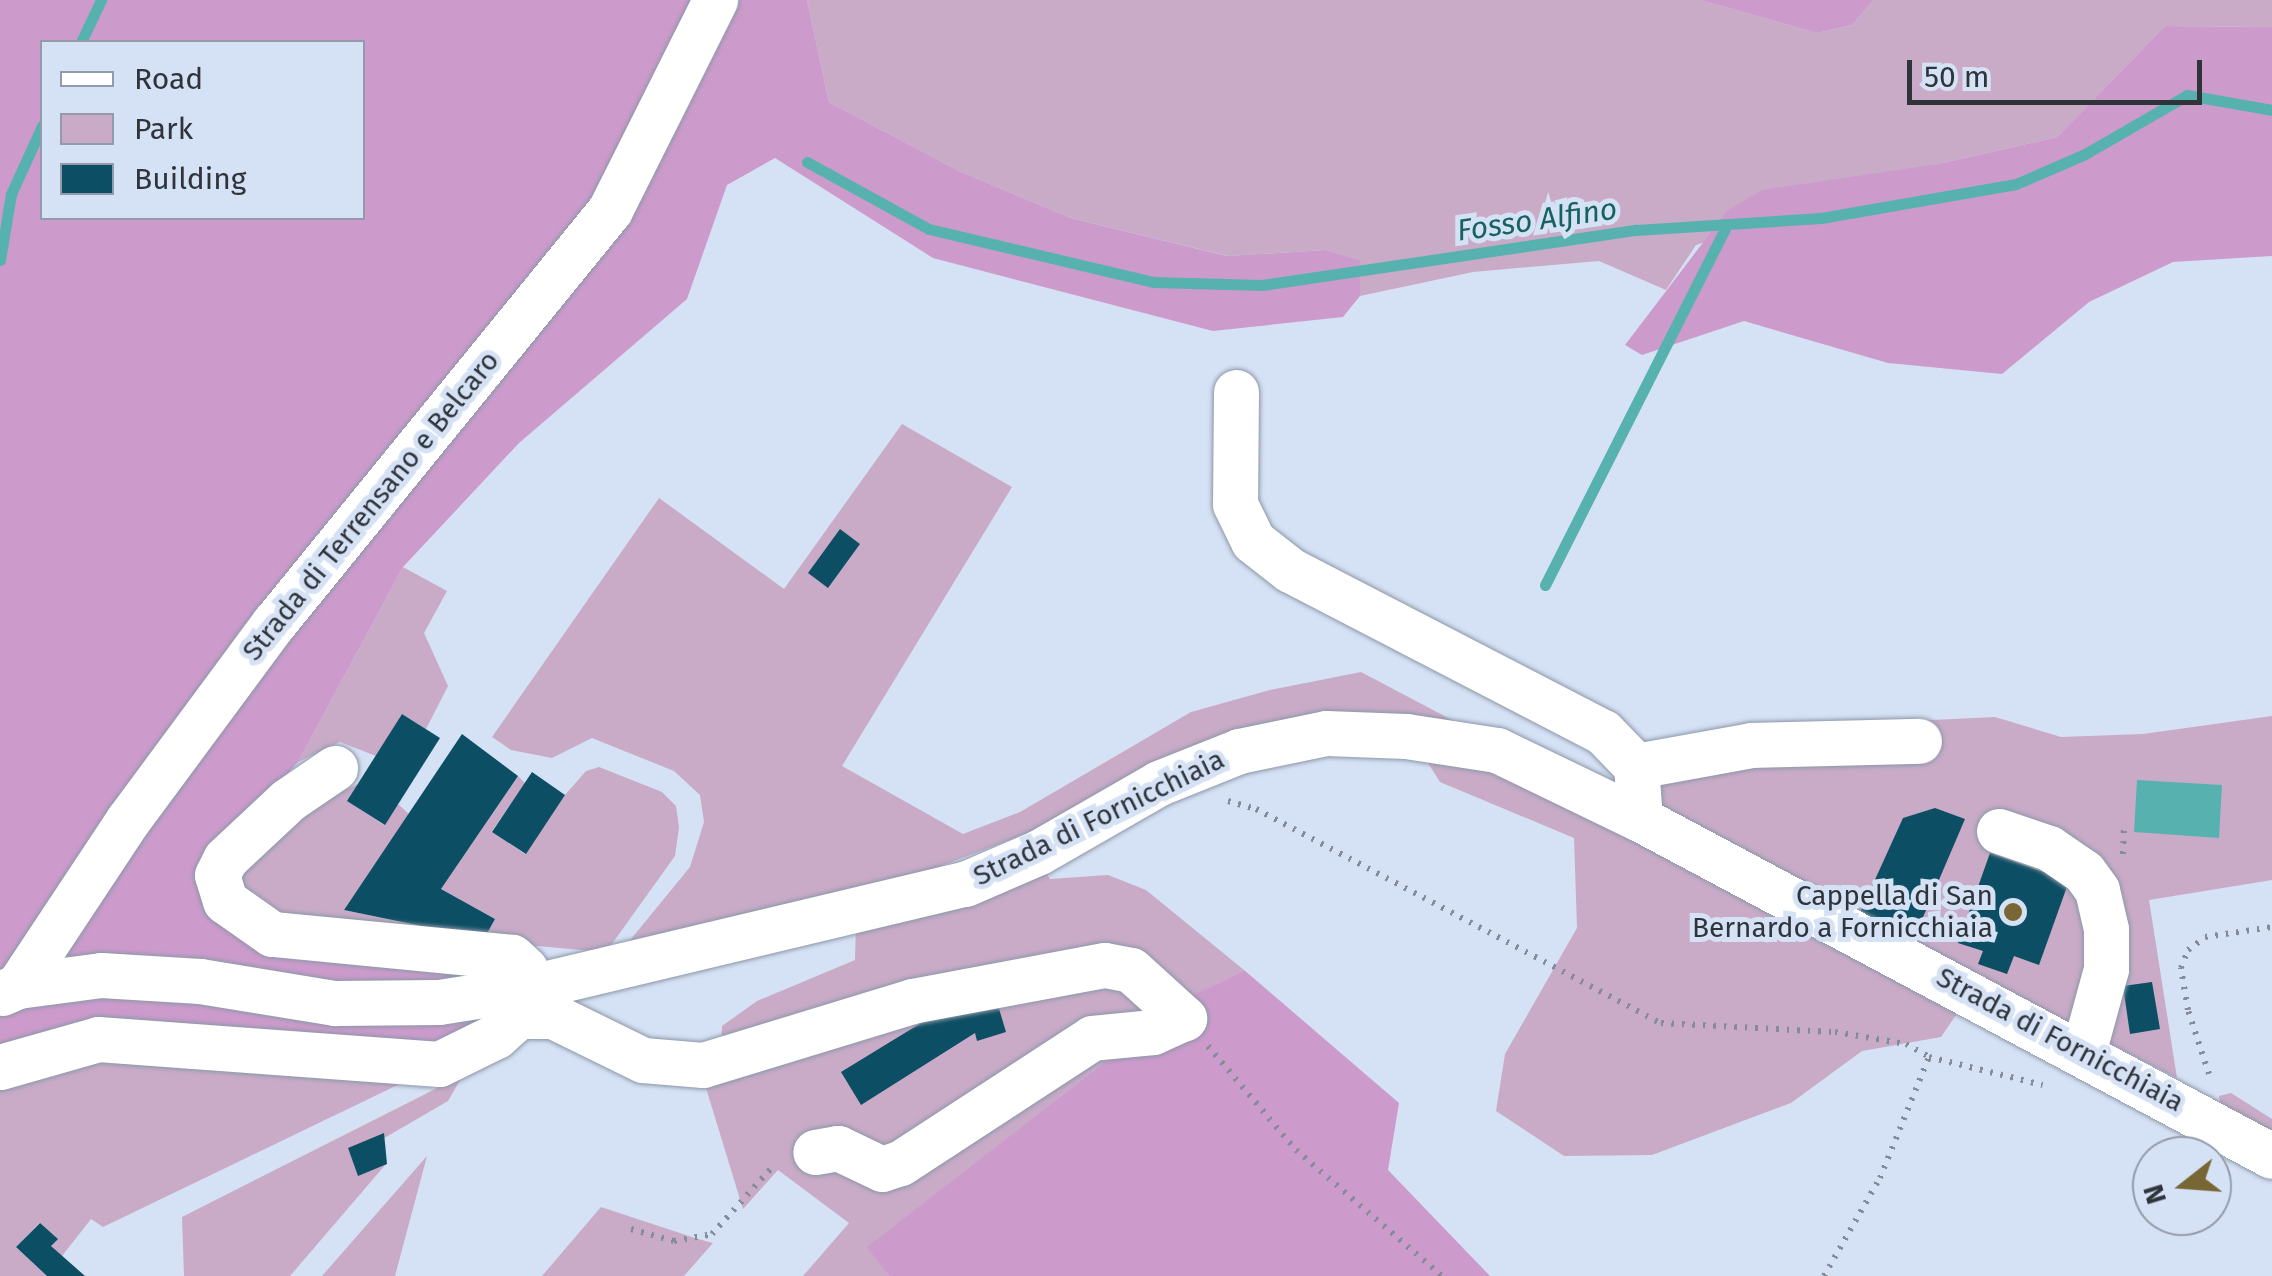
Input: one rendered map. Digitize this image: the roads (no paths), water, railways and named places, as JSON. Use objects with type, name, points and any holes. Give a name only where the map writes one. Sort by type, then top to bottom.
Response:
[{"type":"street","name":"Strada di Terrensano e Belcaro","points":[[9,990],[128,820],[274,623],[610,210],[715,0]]},
{"type":"street","points":[[1236,392],[1235,504],[1253,541],[1290,570],[1603,732],[1636,766],[1640,818]]},
{"type":"street","name":"Strada di Fornicchiaia","points":[[9,990],[101,975],[200,981],[335,1003],[522,1002],[965,884],[1039,852],[1159,783],[1239,750],[1326,734],[1406,736],[1497,750],[1640,818],[2272,1156]]},
{"type":"street","points":[[1636,766],[1751,746],[1919,741]]},
{"type":"street","points":[[0,1067],[98,1039],[439,1064],[496,1036],[522,1002],[524,970],[512,957],[272,934],[224,901],[217,875],[225,859],[288,800],[335,768]]},
{"type":"street","points":[[1999,831],[2049,848],[2084,872],[2097,890],[2106,929],[2106,968],[2084,1053]]},
{"type":"street","points":[[522,1002],[643,1060],[703,1065],[912,1001],[1105,965],[1131,970],[1184,1018],[1153,1032],[1092,1038],[900,1163],[882,1169],[838,1148],[815,1152]]},
{"type":"waterway","points":[[82,40],[101,0]]},
{"type":"waterway","name":"Fosso Alfino","points":[[807,162],[929,229],[1154,282],[1262,285],[1636,230],[1821,218],[2016,184],[2085,154],[2187,95],[2272,110]]},
{"type":"waterway","points":[[0,260],[11,194],[40,130]]},
{"type":"waterway","points":[[1545,585],[1725,228]]},
{"type":"place","name":"Cappella di San Bernardo a Fornicchiaia","points":[[2013,912]]}]
